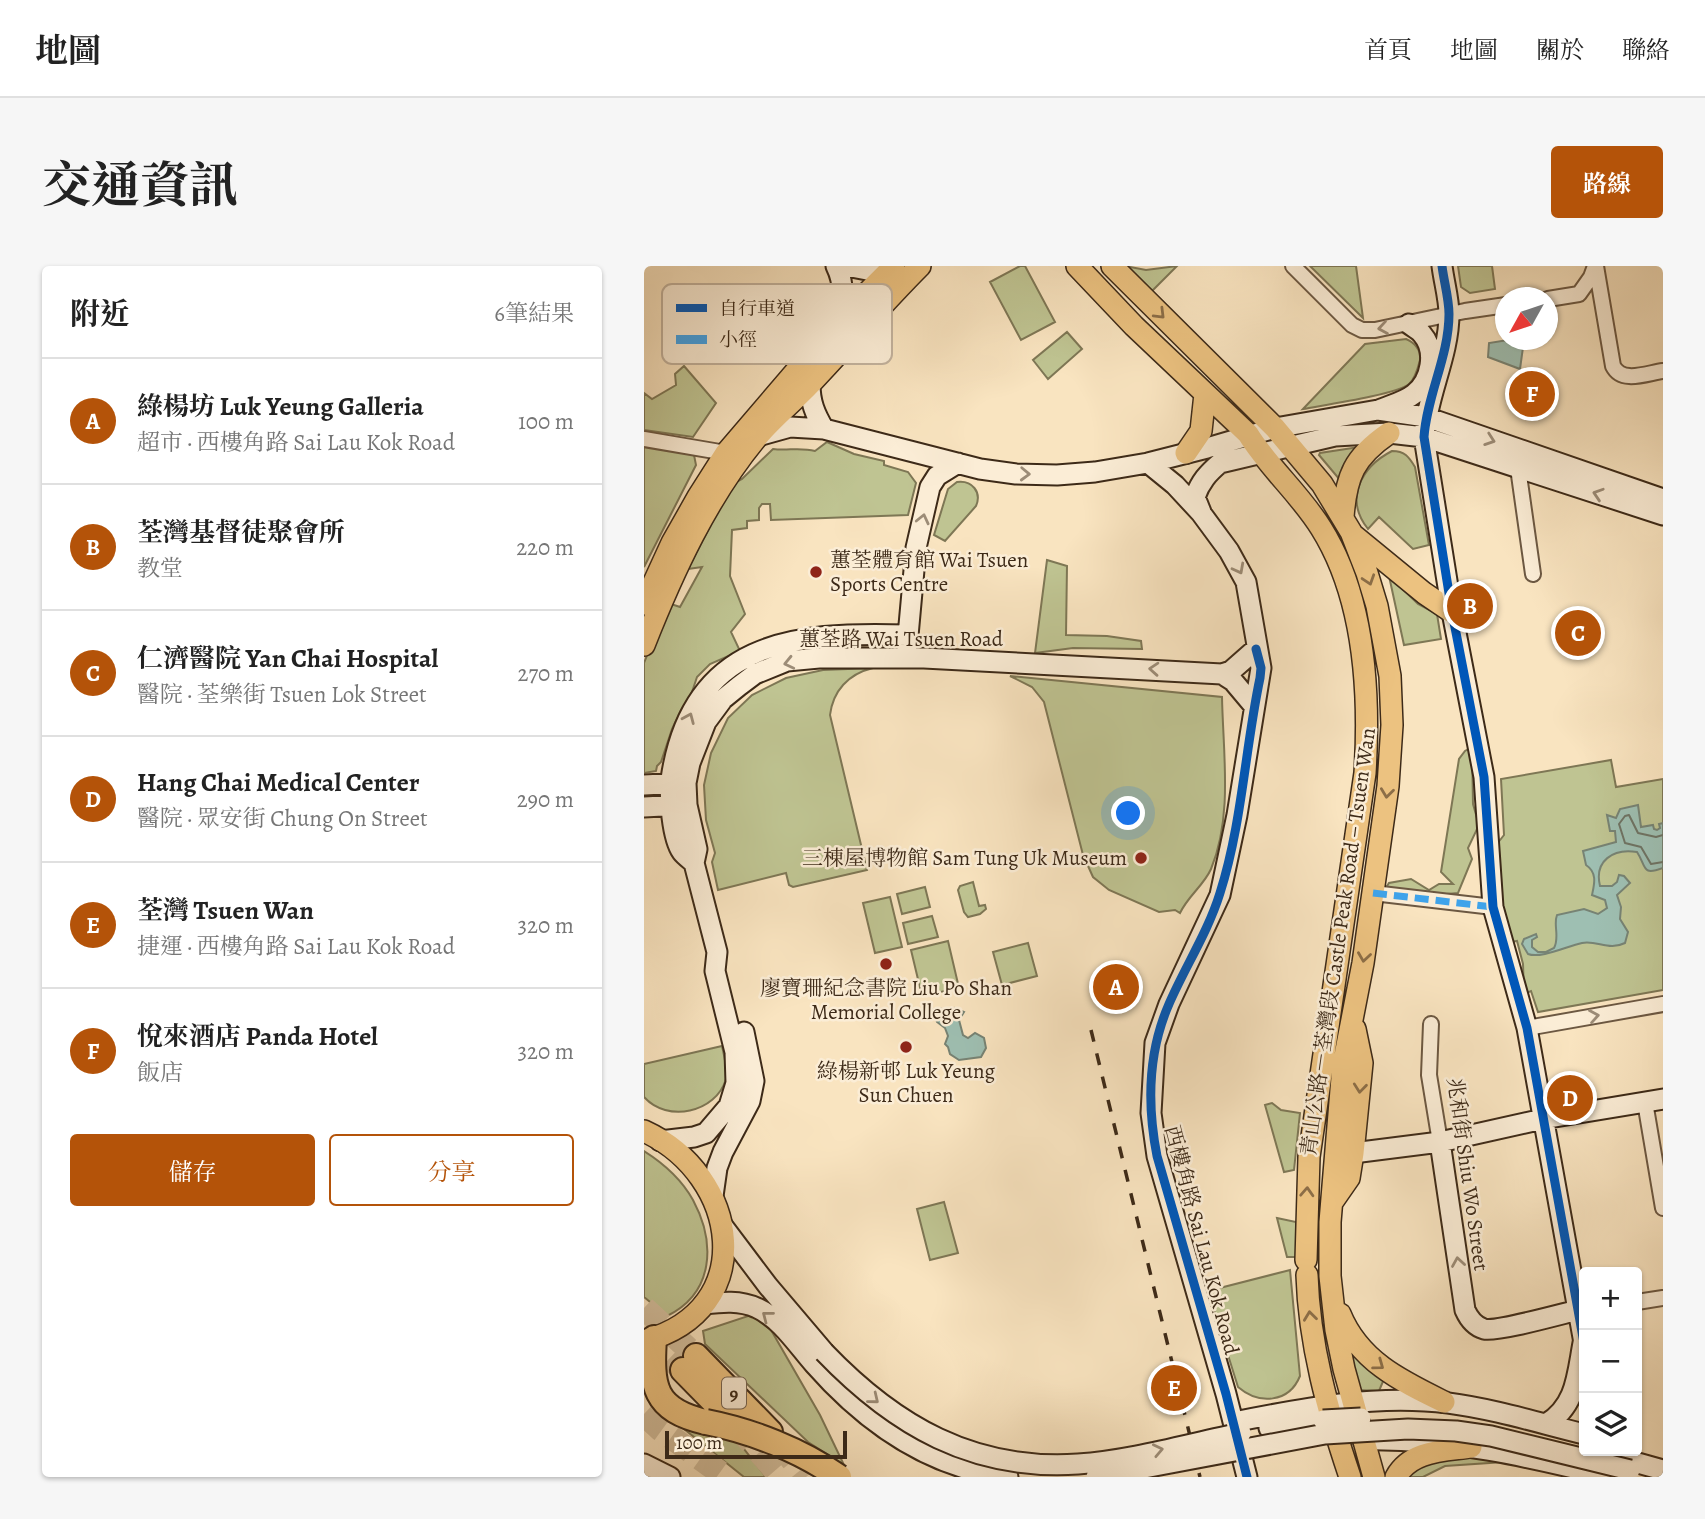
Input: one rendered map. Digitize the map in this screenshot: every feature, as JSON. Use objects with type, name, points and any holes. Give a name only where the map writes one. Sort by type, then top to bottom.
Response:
[{"type":"highway","points":[[649,1340],[658,1392],[679,1413],[772,1442],[839,1477]]},
{"type":"highway","name":"9","points":[[731,1419],[689,1363],[770,1432]]},
{"type":"main road","points":[[836,266],[842,284]]},
{"type":"main road","points":[[846,266],[867,270],[892,266]]},
{"type":"main road","points":[[875,284],[892,266]]},
{"type":"main road","points":[[892,294],[920,266]]},
{"type":"main road","name":"青山公路－荃灣段 Castle Peak Road – Tsuen Wan","points":[[1077,266],[1101,293],[1225,410],[1303,501],[1323,529],[1352,602],[1365,666],[1368,722],[1365,773],[1309,1157],[1306,1267],[1315,1350],[1350,1477]]},
{"type":"main road","name":"青山公路－荃灣段 Castle Peak Road – Tsuen Wan","points":[[1112,266],[1275,428],[1322,484],[1347,525],[1377,606],[1390,676],[1392,725],[1388,786],[1353,1020],[1343,1066],[1332,1203],[1330,1289],[1353,1402],[1374,1477]]},
{"type":"main road","points":[[1442,266],[1449,314],[1424,437],[1452,612],[1485,788],[1493,907],[1527,1028],[1579,1300]]},
{"type":"main road","points":[[758,436],[790,427],[824,429],[958,463],[1016,474],[1096,472],[1148,463],[1275,428],[1378,411],[1415,394],[1428,372],[1431,357],[1423,334],[1409,324]]},
{"type":"main road","points":[[644,604],[672,543],[726,453],[802,364]]},
{"type":"main road","points":[[644,645],[675,572],[704,516],[758,436],[828,364]]},
{"type":"main road","points":[[810,384],[815,414],[824,429]]},
{"type":"main road","points":[[1186,453],[1201,430],[1205,394]]},
{"type":"main road","points":[[1378,411],[1426,417],[1663,499]]},
{"type":"main road","points":[[1389,433],[1375,443],[1355,466],[1348,479],[1347,525],[1424,593],[1452,612]]},
{"type":"main road","points":[[1201,513],[1195,497],[1199,486],[1208,473],[1220,463],[1335,436],[1389,433],[1424,437],[1663,515]]},
{"type":"main road","points":[[910,451],[923,467],[930,487]]},
{"type":"main road","points":[[905,659],[916,548],[930,487],[937,476],[958,463]]},
{"type":"main road","name":"西樓角路 Sai Lau Kok Road","points":[[1148,463],[1175,485],[1201,513],[1229,551],[1246,582],[1261,668],[1237,815],[1220,895],[1161,1023],[1154,1053],[1151,1090],[1157,1156],[1234,1422],[1247,1477]]},
{"type":"main road","name":"蕙荃路 Wai Tsuen Road","points":[[713,1196],[719,1163],[750,1101],[754,1081],[727,968],[717,952],[694,863],[681,852],[678,783],[681,737],[696,703],[707,687],[723,672],[745,658],[776,644],[815,636],[908,635]]},
{"type":"main road","points":[[1222,674],[1231,671],[1256,649]]},
{"type":"main road","name":"蕙荃路 Wai Tsuen Road","points":[[678,783],[713,711],[723,699],[755,674],[786,662],[819,658],[905,659],[1121,667],[1222,674]]},
{"type":"main road","points":[[1222,674],[1233,681],[1254,706]]},
{"type":"main road","points":[[644,785],[678,783]]},
{"type":"main road","points":[[644,807],[679,805]]},
{"type":"main road","name":"蕙荃路 Wai Tsuen Road","points":[[652,1136],[694,1137],[706,1133],[724,1115],[734,1093],[737,1070],[735,1052],[715,971],[717,952]]},
{"type":"main road","points":[[1332,1203],[1349,1178],[1353,1153],[1362,1063],[1353,1020]]},
{"type":"main road","points":[[1353,1153],[1440,1142],[1543,1119],[1654,1101]]},
{"type":"main road","points":[[649,1340],[677,1326],[704,1304],[719,1277],[723,1260],[722,1225],[713,1196],[681,1156],[652,1136]]},
{"type":"main road","name":"兆和街 Shiu Wo Street","points":[[1440,1142],[1465,1310],[1476,1326],[1491,1330],[1579,1310]]},
{"type":"main road","points":[[722,1225],[848,1400],[913,1448],[969,1471],[1008,1477]]},
{"type":"main road","points":[[1330,1289],[1343,1321],[1360,1350],[1401,1381],[1444,1402]]},
{"type":"main road","points":[[704,1304],[734,1302],[759,1309],[819,1358],[910,1425],[962,1449],[1019,1462],[1051,1465],[1097,1462],[1285,1425],[1362,1418],[1456,1420],[1493,1425],[1579,1447]]},
{"type":"main road","points":[[1546,1424],[1559,1416],[1568,1405],[1579,1364]]},
{"type":"main road","points":[[1234,1422],[1353,1402],[1444,1402],[1579,1433]]},
{"type":"main road","points":[[1467,1406],[1463,1412],[1460,1435],[1471,1447]]},
{"type":"main road","points":[[1096,1477],[1313,1435],[1408,1429],[1491,1436],[1656,1477]]},
{"type":"main road","points":[[1242,1457],[1339,1441],[1416,1441],[1471,1447],[1611,1477]]},
{"type":"main road","points":[[1396,1477],[1408,1462],[1418,1457],[1471,1447]]},
{"type":"main road","points":[[1642,1450],[1663,1456]]},
{"type":"main road","points":[[1614,1456],[1663,1469]]},
{"type":"main road","points":[[644,1464],[670,1477]]},
{"type":"street","points":[[1293,266],[1356,328],[1368,330],[1409,324],[1495,307]]},
{"type":"street","points":[[1579,294],[1595,266]]},
{"type":"street","points":[[1595,266],[1615,372],[1624,377],[1663,371]]},
{"type":"street","points":[[1558,297],[1579,294],[1604,314]]},
{"type":"street","points":[[644,439],[726,453]]},
{"type":"street","points":[[1518,468],[1533,574]]},
{"type":"street","points":[[1373,893],[1493,907]]},
{"type":"street","points":[[1527,1028],[1663,1004]]},
{"type":"street","name":"兆和街 Shiu Wo Street","points":[[1431,1024],[1430,1075],[1440,1142]]},
{"type":"street","points":[[1654,1101],[1663,1208]]},
{"type":"street","points":[[1642,1301],[1663,1298]]},
{"type":"green space","points":[[1025,266],[1055,322],[1021,340],[990,282]]},
{"type":"green space","points":[[1125,266],[1146,270],[1177,266],[1151,292]]},
{"type":"green space","points":[[1310,266],[1356,266],[1363,318]]},
{"type":"green space","points":[[1458,266],[1492,266],[1495,289],[1470,293],[1461,287]]},
{"type":"green space","points":[[1067,332],[1082,349],[1048,379],[1033,360]]},
{"type":"green space","points":[[1406,339],[1417,347],[1420,353],[1416,373],[1409,384],[1375,396],[1303,409],[1365,344]]},
{"type":"green space","points":[[684,366],[716,403],[693,437],[644,430],[644,393],[652,399],[676,385],[675,374]]},
{"type":"green space","points":[[827,442],[908,472],[916,483],[908,515],[771,520],[770,504],[762,504],[759,508],[759,520],[747,521],[747,528],[732,530],[730,576],[745,614],[731,632],[740,651],[710,664],[697,677],[690,698],[672,729],[661,762],[656,771],[644,773],[644,663],[668,603],[680,607],[702,567],[688,569],[731,485],[742,479],[773,449],[815,451]]},
{"type":"green space","points":[[644,444],[693,450],[696,465],[644,567]]},
{"type":"green space","points":[[1359,447],[1340,480],[1319,455],[1320,453]]},
{"type":"green space","points":[[1392,451],[1406,455],[1415,467],[1429,545],[1413,549],[1379,517],[1368,529],[1361,518],[1357,506],[1359,485],[1372,466]]},
{"type":"green space","points":[[957,482],[971,485],[977,492],[978,501],[945,541],[934,535],[948,489]]},
{"type":"green space","points":[[1047,560],[1067,566],[1066,635],[1107,636],[1141,641],[1142,649],[1073,648],[1035,653]]},
{"type":"green space","points":[[1389,576],[1418,604],[1437,614],[1441,639],[1404,645]]},
{"type":"green space","points":[[873,668],[856,675],[843,685],[834,698],[830,715],[867,870],[793,887],[789,885],[786,873],[718,890],[712,862],[715,853],[706,820],[704,785],[711,753],[728,718],[752,695],[786,678],[823,670]]},
{"type":"green space","points":[[1010,676],[1222,697],[1225,784],[1218,849],[1211,869],[1180,913],[1175,910],[1159,912],[1109,890],[1093,877],[1083,855],[1044,702],[1032,687]]},
{"type":"green space","points":[[1472,747],[1473,804],[1479,825],[1468,848],[1472,859],[1458,893],[1435,895],[1412,890],[1395,894],[1387,886],[1389,883],[1411,879],[1429,890],[1439,884],[1453,884],[1441,872],[1459,759]]},
{"type":"green space","points":[[1611,760],[1616,787],[1663,779],[1663,990],[1538,1012],[1531,991],[1524,994],[1523,964],[1517,941],[1506,943],[1482,863],[1504,835],[1501,779]]},
{"type":"green space","points":[[973,882],[979,906],[985,905],[986,909],[980,914],[968,917],[958,890],[960,886]]},
{"type":"green space","points":[[925,887],[930,907],[902,914],[897,894]]},
{"type":"green space","points":[[890,897],[902,947],[875,953],[863,903]]},
{"type":"green space","points":[[932,916],[938,937],[908,944],[903,923]]},
{"type":"green space","points":[[948,941],[959,988],[922,996],[911,950]]},
{"type":"green space","points":[[1028,943],[1037,976],[1002,985],[993,952]]},
{"type":"green space","points":[[722,1046],[726,1079],[721,1091],[712,1100],[702,1106],[677,1112],[654,1105],[644,1097],[644,1064]]},
{"type":"green space","points":[[1272,1103],[1281,1110],[1300,1113],[1294,1170],[1284,1172],[1265,1105]]},
{"type":"green space","points":[[644,1151],[678,1179],[693,1200],[705,1233],[706,1266],[702,1281],[683,1306],[667,1316],[644,1297]]},
{"type":"green space","points":[[944,1202],[958,1253],[930,1260],[917,1209]]},
{"type":"green space","points":[[1277,1218],[1296,1222],[1298,1257],[1287,1257]]},
{"type":"green space","points":[[1290,1270],[1300,1376],[1289,1392],[1281,1396],[1264,1399],[1255,1397],[1238,1387],[1208,1291]]},
{"type":"green space","points":[[751,1315],[771,1330],[820,1415],[844,1465],[808,1442],[705,1344],[703,1331]]},
{"type":"green space","points":[[1348,1351],[1384,1379],[1379,1391],[1358,1390]]},
{"type":"green space","points":[[684,1429],[736,1439],[766,1477],[744,1477]]},
{"type":"green space","points":[[1436,1456],[1504,1459],[1504,1462],[1445,1466],[1423,1477],[1403,1477]]},
{"type":"water","points":[[1495,342],[1495,350],[1523,350],[1520,369],[1488,357],[1489,343]]},
{"type":"water","points":[[1638,805],[1641,827],[1653,825],[1657,830],[1660,828],[1659,824],[1663,823],[1663,868],[1651,871],[1645,869],[1637,852],[1620,852],[1607,858],[1599,877],[1600,886],[1612,886],[1619,875],[1624,876],[1630,883],[1617,895],[1621,907],[1620,919],[1628,932],[1625,943],[1608,946],[1582,943],[1547,954],[1528,954],[1522,944],[1524,939],[1536,934],[1532,947],[1538,952],[1554,948],[1557,915],[1584,909],[1598,914],[1607,908],[1605,900],[1592,895],[1594,875],[1586,865],[1583,851],[1616,842],[1615,831],[1610,831],[1607,815],[1616,818],[1620,809]]},
{"type":"water","points":[[940,1008],[947,1012],[955,1008],[964,1012],[959,1020],[963,1035],[968,1038],[975,1033],[984,1038],[986,1048],[981,1057],[959,1060],[950,1054],[945,1044],[948,1036],[945,1028],[937,1022],[933,1009]]},
{"type":"tunnel","points":[[644,1308],[696,1356]]},
{"type":"tunnel","points":[[644,1333],[683,1370]]},
{"type":"tunnel","points":[[644,1414],[660,1429],[726,1477]]},
{"type":"tunnel","points":[[736,1425],[781,1477]]},
{"type":"tunnel","points":[[778,1442],[806,1477]]},
{"type":"railway","points":[[1091,1030],[1200,1477]]},
{"type":"marked path","points":[[1373,893],[1493,907]]},
{"type":"cycle path","points":[[1442,266],[1449,308],[1448,330],[1424,437],[1452,612],[1484,777],[1493,907],[1527,1028],[1582,1330]]},
{"type":"cycle path","points":[[1247,1477],[1226,1394],[1157,1156],[1151,1079],[1162,1022],[1209,922],[1227,867],[1260,678],[1261,668],[1256,649]]},
{"type":"place","name":"悅來酒店 Panda Hotel","points":[[1532,394]]},
{"type":"place","name":"蕙荃體育館 Wai Tsuen Sports Centre","points":[[816,572]]},
{"type":"place","name":"荃灣基督徒聚會所","points":[[1470,606]]},
{"type":"place","name":"仁濟醫院 Yan Chai Hospital","points":[[1578,633]]},
{"type":"place","name":"三棟屋博物館 Sam Tung Uk Museum","points":[[1141,858]]},
{"type":"place","name":"廖寶珊紀念書院 Liu Po Shan Memorial College","points":[[886,964]]},
{"type":"place","name":"綠楊坊 Luk Yeung Galleria","points":[[1116,987]]},
{"type":"place","name":"綠楊新邨 Luk Yeung Sun Chuen","points":[[906,1047]]},
{"type":"place","name":"Hang Chai Medical Center","points":[[1570,1098]]},
{"type":"place","name":"荃灣 Tsuen Wan","points":[[1174,1388]]}]
